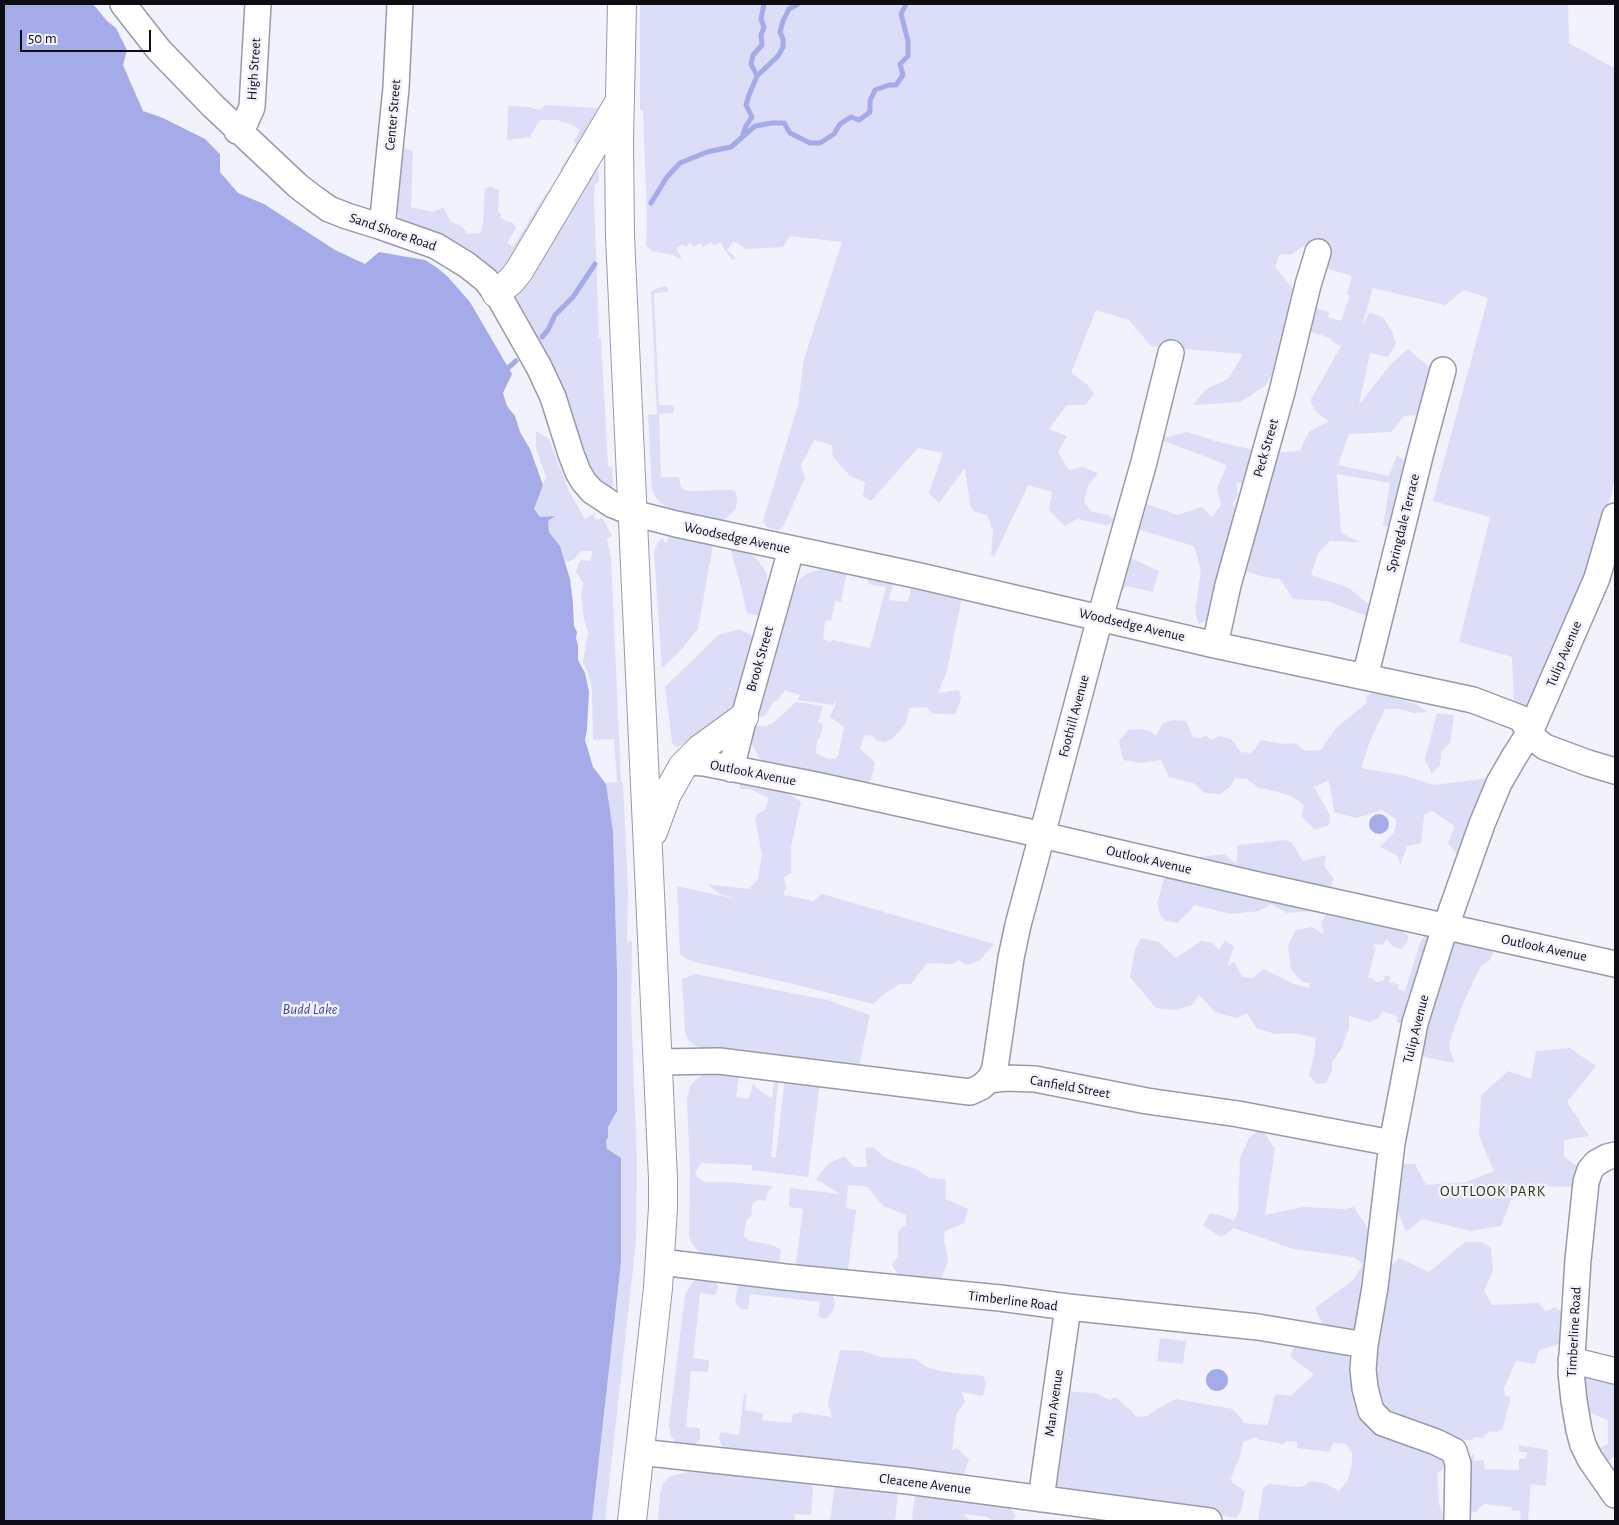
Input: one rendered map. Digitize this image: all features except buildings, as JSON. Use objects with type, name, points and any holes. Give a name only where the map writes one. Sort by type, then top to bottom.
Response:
[{"type":"main road","points":[[622,4],[620,245],[663,1179],[661,1262],[632,1521]]},
{"type":"main road","points":[[496,293],[511,281],[519,271],[620,101]]},
{"type":"main road","points":[[648,845],[663,802],[682,766],[700,749],[744,717]]},
{"type":"street","name":"Sand Shore Road","points":[[122,4],[160,50],[238,131],[298,186],[324,206],[446,251],[477,272],[496,293],[518,327],[546,381],[560,417],[573,461],[584,482],[604,500],[633,513]]},
{"type":"street","name":"High Street","points":[[238,131],[245,123],[252,107],[258,4]]},
{"type":"street","name":"Center Street","points":[[382,227],[396,88],[400,4]]},
{"type":"street","name":"Peck Street","points":[[1215,645],[1228,585],[1282,392],[1308,284],[1318,252]]},
{"type":"street","name":"Foothill Avenue","points":[[989,1080],[994,1071],[996,1061],[1010,958],[1041,835],[1144,462],[1171,353]]},
{"type":"street","name":"Springdale Terrace","points":[[1365,677],[1418,461],[1443,370]]},
{"type":"street","name":"Woodsedge Avenue","points":[[633,513],[791,550],[920,576],[1215,645],[1437,692],[1487,705],[1520,718],[1540,744],[1554,751],[1615,771]]},
{"type":"street","name":"Tulip Avenue","points":[[1457,1521],[1458,1464],[1454,1450],[1387,1425],[1376,1418],[1369,1406],[1365,1388],[1363,1369],[1365,1344],[1375,1287],[1392,1143],[1415,1023],[1446,926],[1493,797],[1509,764],[1530,732],[1606,580],[1615,516]]},
{"type":"street","name":"Brook Street","points":[[731,769],[791,550]]},
{"type":"street","name":"Outlook Avenue","points":[[682,766],[697,762],[816,785],[1615,964]]},
{"type":"street","name":"Canfield Street","points":[[659,1062],[719,1061],[970,1092],[981,1087],[989,1080],[1005,1078],[1036,1079],[1147,1101],[1238,1114],[1392,1143]]},
{"type":"street","name":"Timberline Road","points":[[1606,1159],[1590,1170],[1586,1182],[1571,1360],[1574,1401],[1581,1438],[1590,1460],[1615,1494]]},
{"type":"street","name":"Timberline Road","points":[[661,1262],[1258,1327],[1365,1344]]},
{"type":"street","name":"Man Avenue","points":[[1040,1499],[1068,1307]]},
{"type":"street","points":[[1571,1360],[1615,1371]]},
{"type":"street","name":"Cleacene Avenue","points":[[639,1452],[852,1475],[1209,1521]]},
{"type":"shaded area","points":[[640,4],[1568,4],[1569,43],[1615,67],[1615,479],[1600,535],[1581,592],[1529,709],[1514,704],[1512,657],[1459,642],[1490,517],[1433,501],[1488,298],[1464,290],[1445,305],[1373,288],[1362,325],[1370,312],[1384,318],[1396,343],[1388,357],[1370,353],[1359,405],[1390,365],[1408,349],[1430,368],[1417,415],[1404,416],[1391,432],[1349,434],[1338,465],[1389,476],[1397,455],[1408,464],[1393,527],[1383,526],[1390,483],[1337,474],[1341,533],[1359,542],[1330,541],[1318,553],[1311,575],[1349,588],[1374,609],[1372,618],[1327,601],[1293,599],[1280,579],[1264,577],[1245,571],[1244,550],[1274,453],[1300,451],[1309,432],[1329,421],[1317,413],[1310,401],[1341,346],[1334,343],[1330,338],[1308,331],[1315,308],[1329,312],[1328,317],[1341,321],[1350,295],[1347,294],[1352,276],[1328,269],[1325,262],[1327,254],[1303,246],[1291,255],[1280,254],[1275,267],[1295,291],[1278,366],[1265,386],[1240,402],[1193,405],[1206,389],[1228,379],[1243,354],[1151,346],[1129,320],[1096,310],[1071,373],[1087,384],[1094,394],[1085,405],[1067,405],[1049,429],[1067,436],[1058,452],[1069,470],[1083,467],[1098,473],[1088,486],[1084,502],[1092,512],[1108,515],[1117,522],[1106,525],[1077,519],[1065,526],[1049,510],[1052,492],[1028,485],[994,557],[991,554],[993,531],[987,515],[973,511],[970,504],[965,468],[939,503],[929,493],[943,453],[918,448],[871,501],[863,497],[865,482],[850,476],[833,457],[832,445],[814,440],[801,465],[805,478],[783,527],[779,530],[768,528],[763,521],[798,405],[804,359],[842,242],[790,236],[783,247],[746,249],[734,241],[727,250],[736,258],[733,260],[720,242],[714,246],[711,242],[703,247],[701,243],[693,247],[691,243],[685,247],[683,244],[676,248],[681,257],[680,259],[673,255],[652,251],[646,246],[647,218],[643,110],[640,110]]},
{"type":"shaded area","points":[[545,105],[598,108],[596,115],[562,174],[560,170],[576,144],[574,141],[580,130],[572,125],[557,120],[542,120],[539,121],[530,137],[507,140],[508,106],[540,110]]},
{"type":"shaded area","points":[[400,146],[413,152],[411,207],[433,212],[443,207],[451,222],[461,226],[468,234],[481,233],[485,189],[492,186],[499,191],[498,213],[501,213],[500,218],[515,225],[516,228],[507,243],[513,247],[546,193],[551,191],[511,268],[501,272],[493,271],[417,227],[400,220],[395,203]]},
{"type":"shaded area","points":[[595,166],[598,169],[599,182],[595,184],[594,199],[599,338],[601,338],[608,466],[612,467],[613,486],[610,488],[599,481],[589,465],[568,403],[515,301],[515,297],[590,169]]},
{"type":"shaded area","points":[[665,286],[668,288],[668,292],[654,293],[659,405],[673,405],[674,408],[673,413],[659,414],[661,477],[679,477],[681,488],[688,491],[735,491],[737,497],[736,508],[723,521],[669,509],[656,498],[652,490],[648,415],[657,414],[651,292]]},
{"type":"shaded area","points":[[536,431],[549,439],[569,491],[585,519],[596,513],[594,517],[597,520],[601,518],[612,536],[607,539],[611,559],[621,782],[623,782],[628,890],[627,942],[632,941],[631,1008],[637,1161],[636,1242],[605,1521],[592,1521],[621,1262],[606,1142],[608,1127],[617,1111],[617,971],[613,831],[605,783],[617,782],[614,739],[593,740],[592,689],[583,662],[588,633],[581,594],[583,583],[576,572],[582,560],[590,561],[593,551],[581,551],[569,562],[565,561],[560,546],[549,532],[548,521],[554,516],[540,517],[533,509],[546,477],[536,448]]},
{"type":"shaded area","points":[[1187,432],[1258,451],[1250,484],[1236,483],[1238,495],[1232,505],[1241,515],[1207,620],[1199,624],[1195,612],[1201,570],[1194,546],[1140,530],[1131,558],[1159,571],[1153,592],[1127,586],[1111,602],[1139,501],[1177,515],[1202,507],[1212,517],[1221,505],[1217,488],[1227,465],[1159,439]]},
{"type":"shaded area","points":[[663,537],[664,542],[667,542],[668,537],[672,537],[713,545],[698,629],[681,650],[662,668],[654,552],[658,542]]},
{"type":"shaded area","points":[[730,548],[750,553],[766,572],[768,585],[759,616],[747,613]]},
{"type":"shaded area","points":[[820,570],[847,571],[841,602],[835,601],[831,621],[827,620],[825,622],[823,639],[830,642],[832,640],[870,648],[886,587],[869,584],[865,575],[894,580],[889,600],[908,602],[912,584],[962,597],[947,671],[938,693],[959,690],[961,699],[955,714],[936,714],[930,712],[927,707],[909,708],[904,726],[892,739],[884,742],[877,741],[871,735],[864,736],[860,749],[875,762],[871,779],[864,787],[765,763],[759,757],[752,744],[753,729],[757,726],[773,723],[796,702],[823,706],[818,722],[823,724],[815,753],[828,759],[838,756],[844,727],[830,717],[836,700],[833,705],[798,700],[800,695],[785,690],[778,700],[774,701],[766,715],[758,716],[792,589],[802,577],[810,572]]},
{"type":"shaded area","points":[[740,629],[754,637],[732,713],[689,741],[678,747],[674,746],[665,687],[718,635]]},
{"type":"shaded area","points":[[1374,692],[1416,704],[1428,712],[1413,713],[1400,709],[1385,709],[1370,741],[1361,768],[1402,775],[1434,785],[1490,778],[1460,858],[1448,843],[1455,826],[1432,811],[1424,815],[1421,843],[1407,846],[1400,865],[1398,856],[1380,847],[1394,832],[1396,819],[1382,810],[1356,818],[1334,812],[1329,780],[1314,787],[1330,815],[1329,825],[1315,830],[1301,816],[1304,805],[1293,797],[1259,788],[1247,779],[1235,778],[1229,788],[1220,794],[1205,793],[1193,783],[1169,777],[1161,760],[1141,763],[1123,760],[1119,741],[1128,730],[1140,729],[1150,731],[1156,736],[1163,723],[1174,720],[1186,721],[1193,737],[1206,736],[1212,740],[1218,736],[1231,739],[1241,752],[1252,753],[1261,740],[1285,744],[1296,743],[1305,751],[1321,750],[1336,728],[1367,703],[1366,696]]},
{"type":"shaded area","points":[[1437,713],[1454,715],[1450,743],[1441,752],[1440,765],[1432,774],[1425,759]]},
{"type":"shaded area","points":[[740,784],[788,793],[801,802],[791,846],[791,873],[784,877],[786,887],[783,895],[814,901],[822,894],[994,944],[979,961],[966,965],[959,960],[952,964],[927,963],[911,984],[900,984],[873,1004],[695,962],[685,958],[680,954],[677,886],[735,899],[718,893],[707,884],[749,889],[758,879],[762,854],[755,819],[758,813],[765,810],[769,798],[750,789],[740,789]]},
{"type":"shaded area","points":[[1285,840],[1291,842],[1303,861],[1326,855],[1324,866],[1334,879],[1328,895],[1315,911],[1287,913],[1271,904],[1259,911],[1231,914],[1194,905],[1177,923],[1166,921],[1160,915],[1157,904],[1164,878],[1188,876],[1191,865],[1200,857],[1224,854],[1236,864],[1238,845]]},
{"type":"shaded area","points":[[1330,911],[1401,930],[1408,936],[1407,943],[1401,949],[1392,946],[1387,939],[1382,945],[1374,944],[1372,950],[1376,946],[1368,977],[1380,982],[1381,980],[1384,981],[1385,975],[1390,977],[1389,982],[1399,985],[1398,989],[1405,991],[1421,940],[1426,931],[1430,934],[1405,1026],[1397,1022],[1398,1017],[1382,1011],[1379,1018],[1370,1022],[1349,1016],[1349,1028],[1342,1048],[1332,1062],[1332,1070],[1326,1083],[1316,1084],[1309,1075],[1316,1038],[1294,1033],[1275,1034],[1256,1028],[1247,1013],[1236,1018],[1215,1012],[1199,995],[1192,1005],[1176,1010],[1156,1008],[1130,977],[1135,949],[1141,938],[1159,942],[1176,958],[1201,941],[1213,943],[1219,950],[1225,940],[1234,947],[1227,967],[1234,961],[1242,977],[1253,978],[1263,969],[1294,984],[1309,988],[1311,983],[1302,982],[1291,969],[1288,945],[1296,930],[1312,927],[1324,934],[1321,922]]},
{"type":"shaded area","points":[[1457,939],[1492,947],[1493,953],[1490,960],[1481,966],[1465,999],[1452,1034],[1449,1045],[1454,1063],[1415,1055],[1448,945]]},
{"type":"shaded area","points":[[695,974],[827,1000],[870,1015],[858,1071],[743,1057],[697,1047],[688,1040],[685,1032],[682,979]]},
{"type":"shaded area","points":[[1570,1048],[1596,1066],[1567,1102],[1589,1136],[1564,1140],[1564,1156],[1580,1169],[1575,1187],[1543,1186],[1511,1200],[1501,1226],[1470,1231],[1422,1219],[1406,1232],[1393,1199],[1401,1164],[1415,1164],[1426,1185],[1466,1182],[1494,1171],[1479,1136],[1481,1095],[1508,1071],[1531,1079],[1536,1051]]},
{"type":"shaded area","points":[[740,1070],[736,1097],[749,1099],[753,1084],[761,1092],[772,1098],[774,1082],[778,1083],[771,1157],[776,1157],[785,1075],[820,1082],[808,1177],[752,1170],[752,1165],[701,1163],[695,1173],[698,1178],[705,1182],[773,1186],[768,1192],[765,1201],[759,1200],[754,1202],[752,1215],[746,1221],[744,1234],[750,1241],[773,1245],[781,1250],[779,1265],[705,1256],[696,1249],[690,1240],[687,1099],[690,1086],[698,1078],[711,1072]]},
{"type":"shaded area","points":[[1261,1128],[1275,1149],[1265,1215],[1304,1207],[1344,1209],[1354,1207],[1372,1235],[1358,1334],[1325,1329],[1315,1308],[1353,1280],[1363,1264],[1353,1257],[1293,1249],[1234,1228],[1221,1237],[1203,1225],[1210,1213],[1234,1221],[1238,1212],[1240,1158],[1249,1138]]},
{"type":"shaded area","points":[[873,1147],[884,1157],[916,1169],[929,1178],[945,1179],[946,1199],[968,1209],[964,1223],[945,1231],[944,1241],[948,1260],[940,1282],[903,1282],[892,1265],[898,1256],[898,1232],[906,1224],[906,1215],[883,1206],[868,1187],[848,1185],[846,1208],[856,1210],[847,1277],[795,1271],[803,1209],[789,1207],[790,1188],[840,1194],[816,1179],[828,1164],[844,1156],[854,1167],[867,1167],[865,1148]]},
{"type":"shaded area","points":[[1465,1242],[1482,1242],[1491,1248],[1493,1271],[1484,1291],[1492,1305],[1538,1303],[1546,1311],[1556,1307],[1566,1316],[1563,1343],[1539,1350],[1535,1364],[1516,1361],[1504,1388],[1505,1396],[1511,1397],[1502,1430],[1498,1430],[1497,1433],[1490,1431],[1484,1436],[1485,1438],[1474,1437],[1472,1440],[1465,1440],[1457,1445],[1393,1417],[1380,1404],[1375,1390],[1375,1363],[1389,1268],[1399,1258],[1429,1272]]},
{"type":"shaded area","points":[[700,1279],[714,1280],[718,1288],[716,1294],[713,1295],[700,1293],[693,1358],[709,1360],[708,1372],[691,1371],[686,1427],[698,1428],[700,1430],[700,1440],[694,1445],[675,1442],[671,1436],[669,1425],[685,1295],[694,1281]]},
{"type":"shaded area","points":[[739,1283],[829,1292],[833,1295],[835,1303],[833,1310],[827,1318],[823,1319],[818,1316],[820,1302],[750,1294],[748,1309],[741,1309],[735,1300]]},
{"type":"shaded area","points":[[1160,1338],[1186,1341],[1183,1364],[1157,1361]]},
{"type":"shaded area","points":[[1297,1340],[1332,1344],[1354,1362],[1356,1404],[1446,1456],[1446,1465],[1437,1474],[1439,1504],[1442,1513],[1448,1521],[1258,1521],[1263,1488],[1269,1484],[1297,1487],[1304,1486],[1310,1481],[1325,1483],[1339,1491],[1348,1480],[1352,1463],[1352,1453],[1346,1444],[1333,1443],[1329,1452],[1297,1448],[1297,1442],[1286,1441],[1284,1444],[1260,1440],[1256,1437],[1243,1442],[1240,1456],[1231,1478],[1232,1482],[1245,1491],[1241,1511],[1236,1518],[1202,1512],[1142,1507],[1054,1488],[1062,1391],[1095,1393],[1110,1400],[1115,1397],[1131,1410],[1136,1417],[1148,1416],[1176,1399],[1233,1409],[1243,1423],[1266,1425],[1268,1424],[1275,1394],[1291,1396],[1314,1374],[1290,1357]]},
{"type":"shaded area","points":[[840,1350],[862,1351],[881,1357],[916,1359],[928,1368],[983,1376],[986,1384],[983,1396],[962,1392],[965,1402],[956,1415],[952,1450],[957,1448],[969,1460],[964,1474],[947,1479],[727,1449],[722,1446],[719,1438],[721,1432],[739,1435],[744,1394],[747,1394],[745,1410],[763,1413],[762,1420],[791,1423],[793,1413],[798,1414],[799,1412],[832,1417],[828,1404]]},
{"type":"shaded area","points":[[1580,1370],[1615,1378],[1615,1456],[1607,1462],[1592,1452],[1608,1444],[1608,1420],[1588,1412]]},
{"type":"shaded area","points":[[1519,1445],[1548,1450],[1546,1486],[1531,1484],[1528,1521],[1520,1521],[1521,1511],[1512,1510],[1511,1507],[1485,1504],[1477,1512],[1462,1511],[1468,1458],[1474,1453],[1474,1461],[1484,1460],[1485,1469],[1519,1470],[1519,1459],[1526,1459],[1527,1452],[1519,1452]]},
{"type":"shaded area","points":[[689,1472],[740,1474],[809,1483],[813,1490],[811,1513],[809,1515],[795,1514],[794,1521],[658,1521],[660,1493],[664,1482],[670,1476]]},
{"type":"shaded area","points":[[835,1485],[898,1492],[895,1521],[830,1520]]},
{"type":"shaded area","points":[[923,1494],[1008,1505],[1016,1517],[1011,1521],[993,1521],[987,1517],[963,1514],[971,1521],[913,1521],[915,1496]]},
{"type":"water","name":"Budd Lake","points":[[4,4],[93,4],[107,21],[116,28],[127,50],[123,65],[143,111],[163,118],[205,139],[220,154],[220,172],[238,193],[264,204],[335,250],[365,264],[379,252],[425,260],[436,267],[447,276],[470,302],[512,374],[503,393],[507,406],[515,416],[520,432],[530,449],[543,485],[534,509],[540,517],[555,516],[548,521],[549,532],[560,546],[570,579],[574,626],[577,632],[578,660],[585,673],[589,692],[585,740],[593,767],[606,784],[613,831],[617,971],[617,1111],[608,1127],[606,1142],[607,1149],[621,1158],[621,1262],[592,1521],[4,1521]]},
{"type":"water","points":[[1379,814],[1386,817],[1389,824],[1386,831],[1379,834],[1372,831],[1369,824],[1372,817]]},
{"type":"water","points":[[1217,1369],[1225,1372],[1228,1380],[1225,1388],[1217,1391],[1209,1388],[1206,1380],[1209,1372]]},
{"type":"waterway","points":[[757,76],[751,64],[753,55],[762,45],[761,35],[764,27],[761,19],[764,4]]},
{"type":"waterway","points":[[743,134],[752,117],[746,105],[757,76],[778,56],[783,47],[783,39],[780,32],[783,21],[789,9],[798,4]]},
{"type":"waterway","points":[[651,203],[667,177],[680,163],[707,152],[731,147],[755,126],[784,123],[790,133],[810,143],[820,143],[834,134],[840,124],[851,117],[859,120],[870,112],[870,101],[875,90],[889,85],[896,85],[903,75],[900,64],[908,56],[908,41],[901,14],[906,4]]},
{"type":"waterway","points":[[542,337],[548,330],[555,315],[573,297],[595,264]]},
{"type":"waterway","points":[[508,368],[516,361]]},
{"type":"district","name":"OUTLOOK PARK","points":[[1493,1191]]}]
